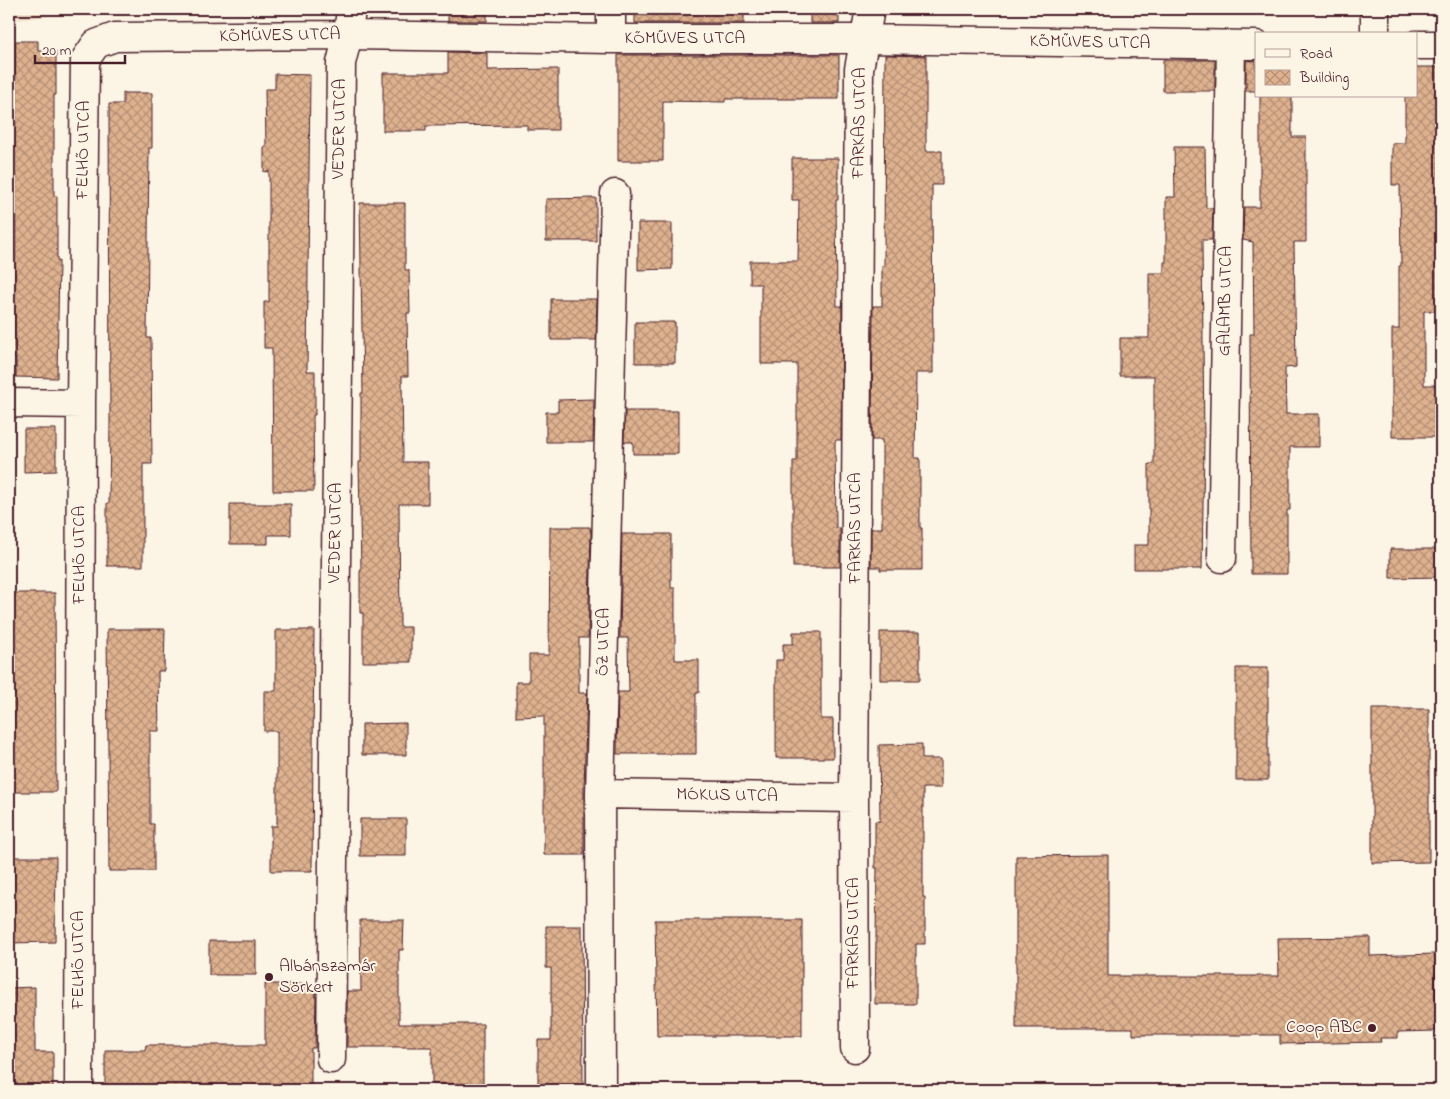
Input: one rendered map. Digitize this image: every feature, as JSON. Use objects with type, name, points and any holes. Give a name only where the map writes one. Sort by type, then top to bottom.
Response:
[{"type":"street","points":[[611,9],[612,39]]},
{"type":"street","name":"FARKAS UTCA","points":[[855,1048],[854,798],[859,68],[870,9]]},
{"type":"street","points":[[1375,9],[1375,32]]},
{"type":"street","name":"KŐMŰVES UTCA","points":[[115,37],[349,22],[612,39],[864,39],[1243,45]]},
{"type":"street","name":"VEDER UTCA","points":[[331,1059],[341,63],[349,22]]},
{"type":"street","name":"FELHŐ UTCA","points":[[79,1090],[81,404],[85,60],[96,44],[115,37]]},
{"type":"street","name":"GALAMB UTCA","points":[[1222,558],[1243,45]]},
{"type":"street","points":[[1418,46],[1441,46]]},
{"type":"street","name":"ŐZ UTCA","points":[[601,1090],[600,794],[615,194]]},
{"type":"street","points":[[9,403],[81,404]]},
{"type":"street","name":"MÓKUS UTCA","points":[[600,794],[854,798]]},
{"type":"shaded area","points":[[9,9],[108,9],[9,21]]},
{"type":"building","points":[[448,9],[487,9],[487,21],[448,21]]},
{"type":"building","points":[[635,9],[744,9],[744,23],[635,23]]},
{"type":"building","points":[[810,9],[839,9],[839,23],[810,23]]},
{"type":"building","points":[[15,41],[38,41],[38,51],[56,51],[54,196],[57,196],[57,261],[59,261],[57,378],[16,377],[16,358],[9,357],[9,261],[15,261],[15,174],[9,174],[9,138],[13,138],[12,129],[15,129]]},
{"type":"building","points":[[448,52],[487,53],[487,70],[558,69],[558,130],[527,130],[527,125],[426,126],[426,131],[383,131],[383,73],[448,73]]},
{"type":"building","points":[[618,55],[839,55],[839,99],[725,99],[725,102],[663,101],[663,161],[618,161]]},
{"type":"building","points":[[885,55],[926,56],[926,151],[942,151],[942,185],[932,185],[933,373],[916,373],[915,458],[920,458],[922,570],[880,570],[880,567],[871,567],[871,528],[882,528],[882,440],[872,440],[873,306],[882,306],[882,266],[884,266]]},
{"type":"building","points":[[1163,60],[1215,60],[1215,91],[1163,91]]},
{"type":"building","points":[[1246,60],[1255,61],[1255,91],[1246,91]]},
{"type":"building","points":[[1418,67],[1441,67],[1439,202],[1441,202],[1441,311],[1424,311],[1424,385],[1441,385],[1441,437],[1392,437],[1392,329],[1399,329],[1399,266],[1401,266],[1400,185],[1392,185],[1392,143],[1405,143],[1405,98],[1418,98]]},
{"type":"building","points":[[275,74],[310,75],[307,371],[315,371],[315,415],[313,415],[314,491],[273,491],[272,348],[264,348],[264,302],[269,302],[269,171],[264,172],[264,147],[266,147],[265,89],[275,89]]},
{"type":"building","points":[[123,93],[152,93],[152,148],[149,148],[147,338],[151,338],[152,464],[143,464],[143,566],[107,566],[110,423],[109,104],[123,104]]},
{"type":"building","points":[[1260,98],[1292,98],[1292,137],[1306,137],[1306,242],[1294,242],[1296,367],[1285,368],[1286,414],[1319,414],[1319,447],[1290,447],[1290,510],[1287,510],[1287,574],[1251,574],[1250,334],[1254,334],[1253,242],[1243,240],[1244,207],[1260,207]]},
{"type":"building","points":[[1174,147],[1205,147],[1206,208],[1213,208],[1212,240],[1202,240],[1204,442],[1202,569],[1134,569],[1134,545],[1149,545],[1149,464],[1154,464],[1154,376],[1120,376],[1120,338],[1149,338],[1149,273],[1164,273],[1164,262],[1166,262],[1166,197],[1175,197]]},
{"type":"building","points":[[792,158],[838,158],[838,200],[836,200],[837,306],[842,306],[841,440],[836,440],[835,442],[836,528],[840,528],[840,567],[793,567],[793,461],[797,461],[797,364],[761,364],[761,284],[750,284],[750,261],[798,261],[799,200],[792,200]]},
{"type":"building","points":[[596,198],[596,241],[546,241],[546,199]]},
{"type":"building","points":[[360,203],[405,203],[405,270],[409,270],[410,313],[407,313],[408,376],[402,376],[403,462],[428,462],[428,504],[399,504],[400,627],[411,627],[411,662],[363,662],[363,613],[360,613],[359,462],[361,462],[361,393],[363,393]]},
{"type":"building","points":[[638,223],[672,223],[672,269],[638,270]]},
{"type":"building","points":[[551,299],[597,299],[596,340],[551,340]]},
{"type":"building","points":[[635,322],[675,322],[675,363],[635,363]]},
{"type":"building","points":[[594,399],[593,442],[546,442],[546,412],[558,412],[558,400]]},
{"type":"building","points":[[625,411],[678,411],[678,454],[633,454],[633,442],[624,442]]},
{"type":"building","points":[[24,429],[56,429],[56,471],[24,472]]},
{"type":"building","points":[[230,504],[291,504],[291,535],[268,535],[268,544],[230,544]]},
{"type":"building","points":[[550,527],[590,527],[591,534],[588,638],[579,638],[579,693],[587,693],[584,855],[544,855],[544,716],[516,717],[516,682],[529,682],[529,655],[549,655]]},
{"type":"building","points":[[622,534],[671,534],[671,588],[675,588],[675,660],[699,660],[699,693],[696,693],[696,754],[617,754],[618,692],[629,692],[628,638],[620,638]]},
{"type":"building","points":[[1390,549],[1441,549],[1441,577],[1390,578]]},
{"type":"building","points":[[12,593],[55,593],[56,792],[11,792],[10,672],[12,672]]},
{"type":"building","points":[[107,629],[165,629],[164,671],[158,671],[159,731],[150,731],[150,824],[154,824],[154,871],[109,871]]},
{"type":"building","points":[[276,630],[314,630],[312,871],[271,871],[271,826],[277,826],[277,731],[264,731],[264,691],[276,691]]},
{"type":"building","points":[[793,632],[821,632],[821,719],[833,719],[833,758],[776,758],[776,660],[783,660],[783,644],[793,644]]},
{"type":"building","points":[[880,632],[920,632],[920,680],[880,680]]},
{"type":"building","points":[[1236,668],[1268,668],[1268,780],[1236,780]]},
{"type":"building","points":[[1372,709],[1429,709],[1429,862],[1372,863]]},
{"type":"building","points":[[406,723],[406,755],[362,755],[362,724]]},
{"type":"building","points":[[922,744],[922,759],[941,759],[941,788],[923,788],[925,944],[916,944],[916,1004],[875,1004],[877,868],[875,868],[875,821],[880,821],[879,745]]},
{"type":"building","points":[[360,819],[406,819],[406,856],[360,856]]},
{"type":"building","points":[[1108,855],[1108,976],[1279,976],[1278,938],[1370,937],[1370,956],[1435,954],[1436,1031],[1398,1032],[1398,1038],[1380,1038],[1381,1042],[1280,1044],[1280,1035],[1133,1035],[1133,1028],[1016,1028],[1016,856]]},
{"type":"building","points":[[9,857],[56,857],[55,942],[9,943]]},
{"type":"building","points":[[360,920],[404,920],[403,950],[399,950],[399,1024],[483,1024],[483,1084],[432,1084],[432,1047],[347,1047],[347,991],[361,991]]},
{"type":"building","points":[[655,920],[802,920],[802,1036],[657,1036]]},
{"type":"building","points":[[546,926],[582,926],[583,1086],[538,1086],[538,1040],[551,1040],[551,968],[546,968]]},
{"type":"building","points":[[209,941],[256,941],[256,975],[209,975]]},
{"type":"building","points":[[265,984],[311,984],[311,991],[316,991],[315,1048],[311,1048],[311,1088],[105,1089],[105,1050],[145,1050],[146,1045],[265,1045]]},
{"type":"building","points":[[35,987],[35,1052],[53,1052],[53,1089],[9,1089],[9,988]]},
{"type":"place","name":"Albánszamár Sörkert","points":[[269,977]]},
{"type":"place","name":"Coop ABC","points":[[1372,1028]]}]
